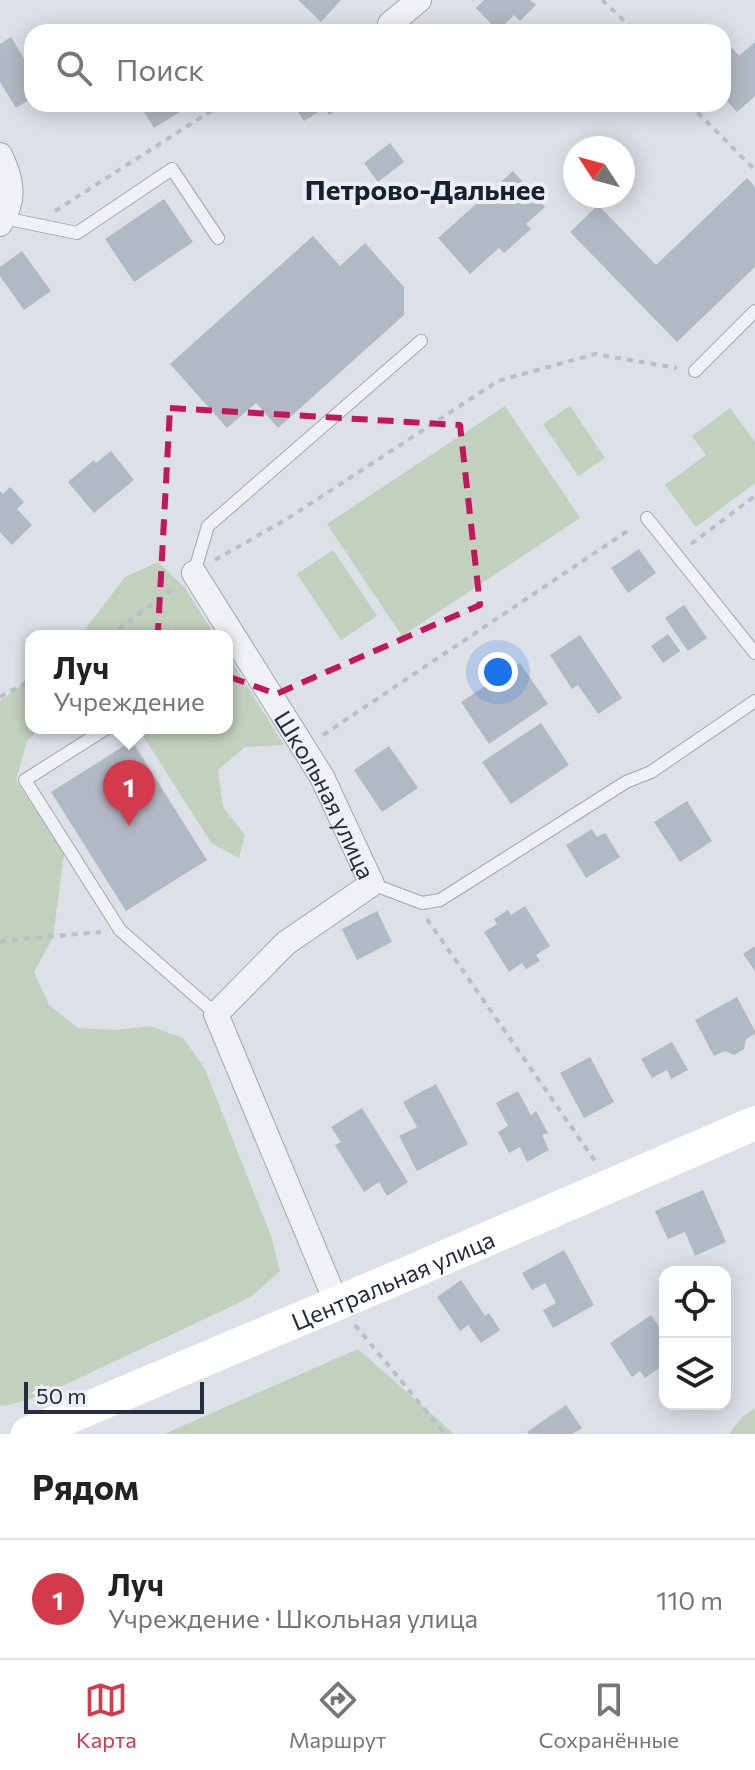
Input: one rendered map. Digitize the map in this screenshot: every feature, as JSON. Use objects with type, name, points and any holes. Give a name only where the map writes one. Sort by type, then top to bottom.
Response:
[{"type":"main road","name":"Центральная улица","points":[[28,1434],[755,1123]]},
{"type":"street","points":[[390,24],[419,0]]},
{"type":"street","points":[[0,155],[11,185],[2,221]]},
{"type":"street","name":"Школьная улица","points":[[194,573],[230,630]]},
{"type":"street","name":"Школьная улица","points":[[216,1014],[286,943],[372,884],[322,777],[233,635]]},
{"type":"street","points":[[216,1014],[337,1304]]},
{"type":"lane","points":[[2,221],[77,233],[172,169],[218,238]]},
{"type":"lane","points":[[695,371],[755,311]]},
{"type":"lane","points":[[194,573],[208,526],[421,341]]},
{"type":"lane","points":[[647,518],[755,653]]},
{"type":"lane","points":[[372,884],[422,903],[440,900],[626,782],[651,772],[755,701]]},
{"type":"lane","points":[[98,734],[25,780],[120,930],[216,1014]]},
{"type":"path","points":[[602,0],[628,24]]},
{"type":"path","points":[[39,225],[45,218],[210,112]]},
{"type":"path","points":[[697,112],[755,170]]},
{"type":"path","points":[[117,630],[194,573],[287,519],[498,381],[595,354],[695,371]]},
{"type":"path","points":[[677,556],[755,496]]},
{"type":"path","points":[[304,749],[647,518]]},
{"type":"path","points":[[0,697],[25,683]]},
{"type":"path","points":[[422,903],[427,918],[599,1166]]},
{"type":"path","points":[[0,941],[120,930]]},
{"type":"path","points":[[337,1304],[445,1434]]},
{"type":"highlighted area","points":[[170,408],[460,425],[480,605],[276,694],[157,650]]},
{"type":"green space","points":[[505,406],[580,518],[402,636],[327,524]]},
{"type":"green space","points":[[570,406],[605,458],[578,476],[543,424]]},
{"type":"green space","points":[[730,408],[755,442],[755,483],[696,527],[665,485],[706,455],[692,436]]},
{"type":"green space","points":[[333,550],[377,616],[341,640],[297,574]]},
{"type":"green space","points":[[158,562],[185,588],[211,630],[85,630],[125,577]]},
{"type":"green space","points":[[233,664],[284,745],[245,747],[218,770],[223,807],[245,835],[239,858],[212,844],[142,734],[233,734]]},
{"type":"green space","points":[[25,682],[25,734],[34,734],[27,741],[16,780],[64,854],[53,937],[34,972],[49,1005],[78,1028],[114,1030],[150,1026],[183,1038],[204,1067],[271,1236],[280,1271],[251,1297],[41,1396],[4,1406],[0,1405],[0,701]]},
{"type":"green space","points":[[358,1349],[454,1434],[164,1434]]},
{"type":"green space","points":[[755,1408],[755,1434],[729,1434],[742,1417]]},
{"type":"building","points":[[298,0],[341,0],[321,22]]},
{"type":"building","points":[[484,0],[530,0],[536,5],[520,21],[514,15],[505,24],[491,24],[476,8]]},
{"type":"building","points":[[11,37],[24,59],[24,103],[16,108],[0,82],[0,44]]},
{"type":"building","points":[[755,42],[755,96],[737,112],[731,106],[731,47],[739,56]]},
{"type":"building","points":[[144,112],[180,112],[154,128]]},
{"type":"building","points":[[298,112],[319,112],[304,121]]},
{"type":"building","points":[[390,143],[404,162],[378,182],[364,163]]},
{"type":"building","points":[[513,171],[545,207],[526,224],[531,229],[504,253],[499,248],[470,274],[438,238]]},
{"type":"building","points":[[747,178],[755,187],[755,267],[677,342],[570,232],[595,208],[601,208],[656,265]]},
{"type":"building","points":[[164,199],[193,242],[134,282],[105,239]]},
{"type":"building","points":[[313,236],[340,266],[365,243],[404,287],[404,315],[278,428],[256,403],[227,428],[170,364]]},
{"type":"building","points":[[22,251],[51,291],[24,310],[0,276],[0,267]]},
{"type":"building","points":[[111,451],[134,480],[94,513],[68,482],[94,460],[96,463]]},
{"type":"building","points":[[10,487],[24,502],[17,509],[32,525],[12,545],[0,532],[0,491],[3,494]]},
{"type":"building","points":[[639,549],[656,573],[628,593],[611,568]]},
{"type":"building","points":[[684,605],[707,638],[688,651],[665,618]]},
{"type":"building","points":[[668,634],[680,651],[663,663],[651,646]]},
{"type":"building","points":[[580,635],[622,698],[598,714],[578,685],[572,689],[550,655]]},
{"type":"building","points":[[520,663],[548,704],[489,744],[461,702]]},
{"type":"building","points":[[541,723],[569,765],[511,804],[482,762]]},
{"type":"building","points":[[132,741],[207,860],[126,911],[51,792]]},
{"type":"building","points":[[389,746],[418,788],[382,812],[354,770]]},
{"type":"building","points":[[687,801],[712,841],[680,862],[654,822]]},
{"type":"building","points":[[592,829],[597,837],[605,833],[620,857],[586,878],[566,845]]},
{"type":"building","points":[[525,906],[550,946],[536,955],[540,961],[526,969],[522,963],[509,972],[484,932],[497,924],[494,919],[508,910],[511,915]]},
{"type":"building","points":[[377,911],[392,942],[357,960],[342,929]]},
{"type":"building","points":[[755,946],[755,971],[743,954]]},
{"type":"building","points":[[737,997],[755,1034],[746,1039],[744,1049],[734,1055],[725,1051],[714,1056],[695,1020]]},
{"type":"building","points":[[672,1042],[688,1070],[671,1079],[667,1070],[652,1078],[641,1059]]},
{"type":"building","points":[[590,1057],[614,1102],[584,1118],[560,1073]]},
{"type":"building","points":[[436,1084],[468,1144],[417,1171],[399,1136],[417,1127],[403,1102]]},
{"type":"building","points":[[518,1091],[531,1115],[536,1111],[548,1133],[542,1135],[549,1150],[527,1162],[520,1147],[509,1153],[498,1132],[508,1126],[496,1103]]},
{"type":"building","points":[[362,1108],[408,1182],[387,1196],[379,1182],[364,1192],[335,1145],[341,1142],[331,1127]]},
{"type":"building","points":[[703,1190],[726,1242],[695,1256],[685,1232],[668,1239],[655,1211]]},
{"type":"building","points":[[564,1250],[594,1305],[553,1328],[543,1310],[556,1303],[545,1283],[532,1290],[522,1273]]},
{"type":"building","points":[[461,1280],[485,1316],[489,1313],[500,1330],[481,1343],[468,1325],[460,1331],[437,1297]]},
{"type":"building","points":[[651,1315],[659,1326],[659,1368],[645,1378],[640,1371],[632,1377],[610,1343]]},
{"type":"building","points":[[566,1405],[582,1428],[573,1434],[527,1432]]},
{"type":"place","name":"Луч","points":[[129,826]]},
{"type":"district","name":"Петрово-Дальнее","points":[[425,189]]}]
